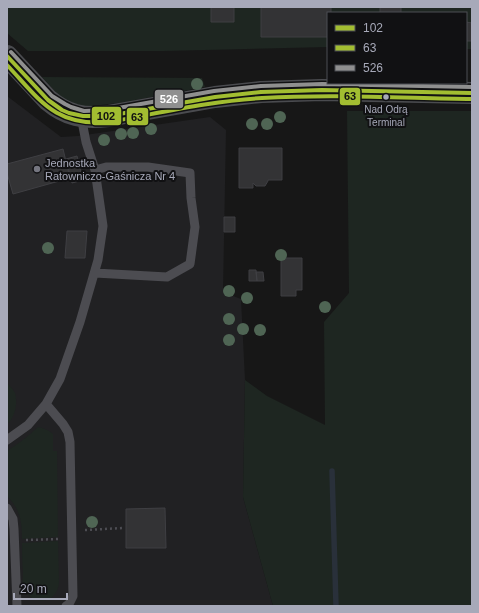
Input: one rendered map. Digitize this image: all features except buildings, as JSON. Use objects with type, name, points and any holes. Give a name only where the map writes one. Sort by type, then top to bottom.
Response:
[{"type":"street","points":[[7,56],[52,103],[64,111],[90,117],[100,117],[222,96],[274,91],[322,90],[472,93]]},
{"type":"lane","points":[[7,440],[28,425],[46,404],[60,379],[83,315],[98,260],[103,226],[95,170],[86,142],[81,116]]},
{"type":"lane","points":[[95,170],[106,167],[148,167],[190,173],[191,198],[195,227],[190,264],[167,277],[95,273]]},
{"type":"lane","points":[[46,404],[63,424],[68,432],[70,442],[73,596],[68,605]]},
{"type":"lane","points":[[7,508],[13,519],[17,606]]},
{"type":"shaded area","points":[[7,7],[472,7],[472,49],[467,49],[467,12],[327,12],[327,47],[164,51],[28,51],[7,33]]},
{"type":"shaded area","points":[[42,77],[202,78],[205,87],[119,103],[83,107],[61,98]]},
{"type":"shaded area","points":[[7,96],[61,137],[78,136],[210,117],[226,130],[223,292],[241,299],[245,380],[243,497],[273,606],[7,606]]},
{"type":"shaded area","points":[[347,111],[472,111],[472,606],[273,606],[243,497],[245,380],[267,396],[325,425],[324,322],[349,293]]},
{"type":"shaded area","points":[[7,383],[15,393],[16,401],[14,414],[7,424]]},
{"type":"shaded area","points":[[38,427],[46,429],[53,434],[53,451],[57,451],[58,537],[22,539],[19,516],[15,506],[7,496],[7,451],[31,434]]},
{"type":"shaded area","points":[[58,541],[58,589],[49,599],[39,600],[32,598],[27,594],[23,585],[22,543]]},
{"type":"waterway","points":[[332,471],[336,606]]},
{"type":"transit line","name":"526","points":[[11,52],[52,96],[71,107],[84,111],[107,110],[214,91],[261,86],[322,84],[472,87]]},
{"type":"transit line","name":"102","points":[[7,56],[48,100],[62,110],[83,116],[108,116],[215,97],[261,92],[322,90],[472,93]]},
{"type":"transit line","name":"63","points":[[7,65],[29,89],[50,108],[75,120],[90,122],[109,122],[205,105],[262,98],[341,96],[472,99]]},
{"type":"place","name":"Nad Odrą Terminal","points":[[386,97]]},
{"type":"place","name":"Jednostka Ratowniczo-Gaśnicza Nr 4","points":[[37,169]]}]
